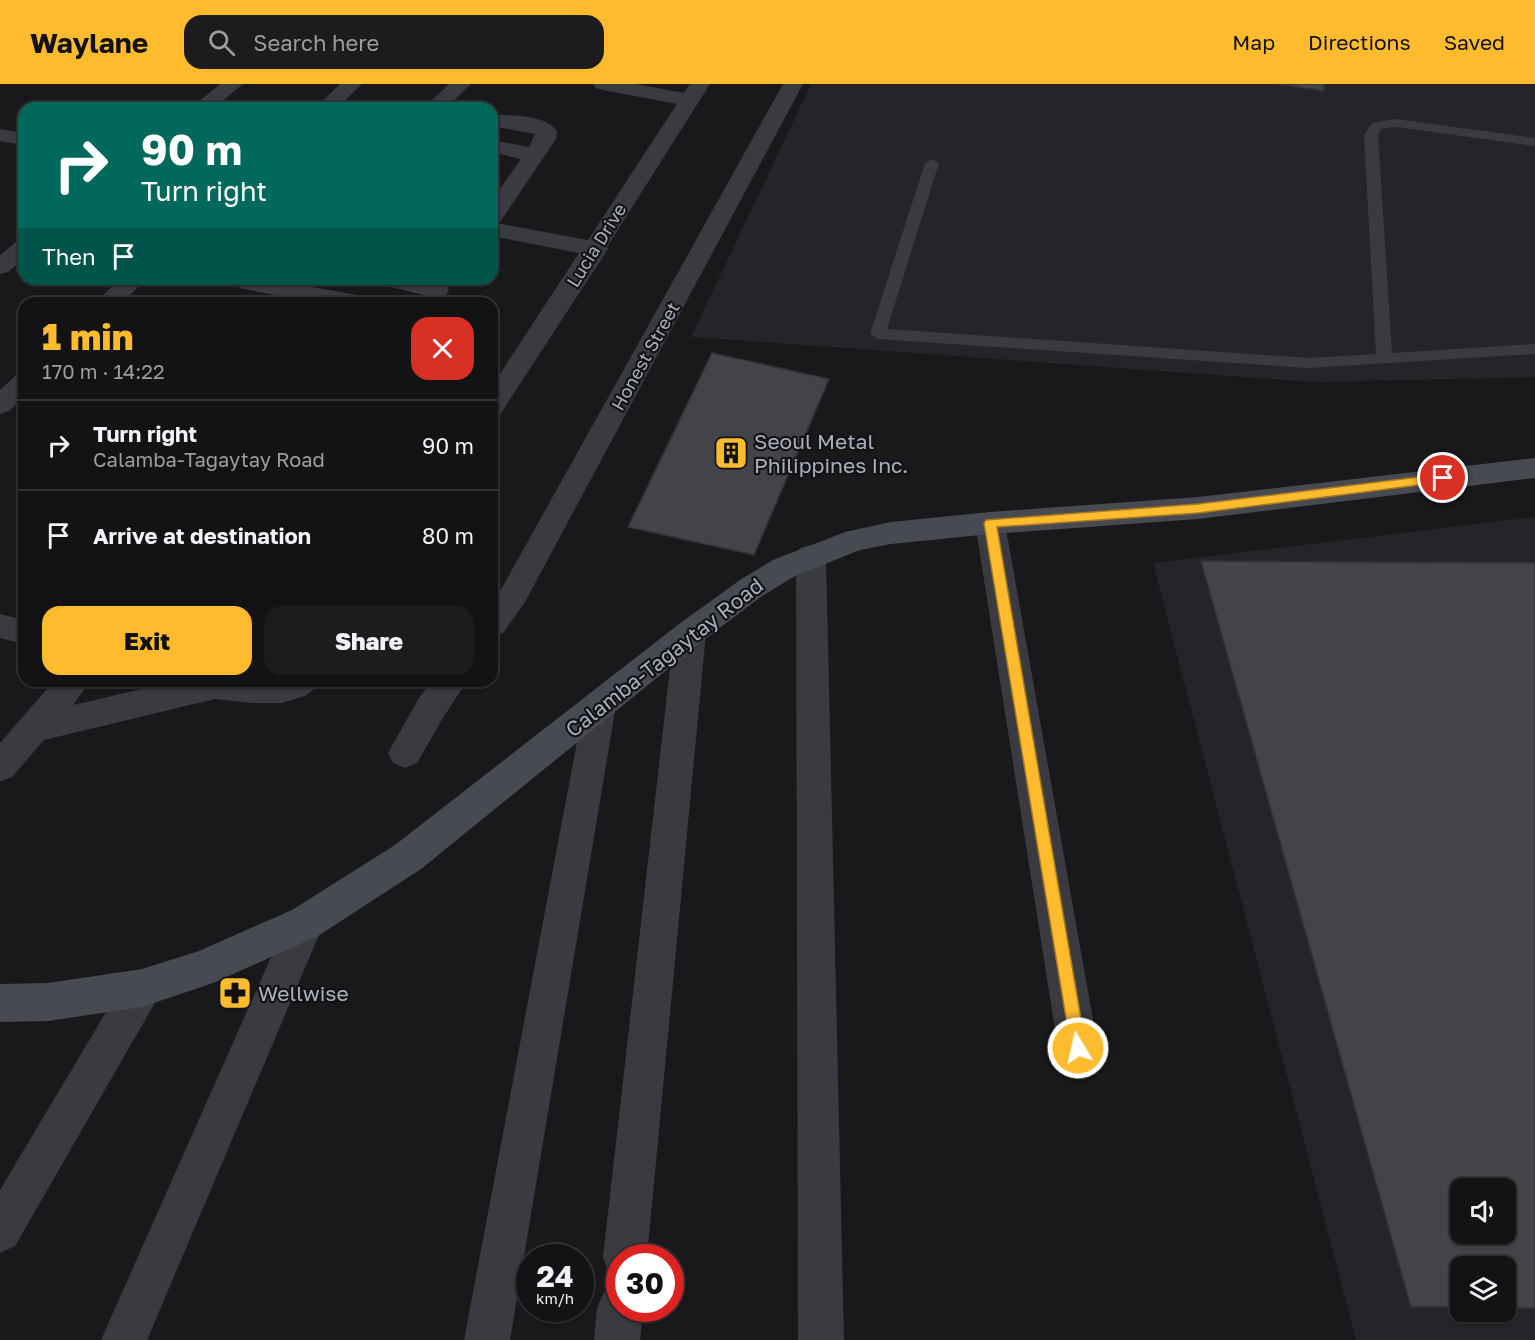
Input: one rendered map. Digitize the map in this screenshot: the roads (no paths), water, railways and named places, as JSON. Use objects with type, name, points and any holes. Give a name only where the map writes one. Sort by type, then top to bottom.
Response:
[{"type":"main road","name":"Calamba-Tagaytay Road","points":[[0,1003],[48,1002],[142,988],[209,966],[305,922],[408,857],[690,633],[752,588],[784,568],[855,540],[891,533],[990,523],[1198,508],[1535,468]]},
{"type":"street","points":[[209,102],[233,84]]},
{"type":"street","points":[[332,102],[352,84]]},
{"type":"street","points":[[441,102],[461,84]]},
{"type":"street","points":[[603,84],[695,92]]},
{"type":"street","name":"Honest Street","points":[[498,616],[514,594],[793,84]]},
{"type":"street","name":"Lucia Drive","points":[[498,398],[596,249],[627,194],[695,92]]},
{"type":"street","points":[[498,121],[536,126],[546,131],[545,139],[498,208]]},
{"type":"street","points":[[0,135],[18,138]]},
{"type":"street","points":[[498,147],[534,155]]},
{"type":"street","points":[[498,230],[596,249]]},
{"type":"street","points":[[0,267],[18,252]]},
{"type":"street","points":[[114,297],[127,285]]},
{"type":"street","points":[[236,297],[246,285]]},
{"type":"street","points":[[269,285],[328,297]]},
{"type":"street","points":[[411,285],[435,291]]},
{"type":"street","points":[[0,405],[18,388]]},
{"type":"street","points":[[990,523],[1078,1048]]},
{"type":"street","points":[[811,556],[821,1340]]},
{"type":"street","points":[[0,626],[18,630]]},
{"type":"street","points":[[626,1244],[690,633]]},
{"type":"street","points":[[0,767],[69,687]]},
{"type":"street","points":[[35,728],[191,687]]},
{"type":"street","points":[[240,687],[273,691],[288,687]]},
{"type":"street","points":[[405,753],[431,708],[447,687]]},
{"type":"street","points":[[487,1340],[600,705]]},
{"type":"street","points":[[124,1340],[305,922]]},
{"type":"street","points":[[0,1231],[142,988]]},
{"type":"street","points":[[617,1340],[619,1322]]},
{"type":"lane","points":[[1384,358],[1371,135],[1377,126],[1396,123],[1535,142]]},
{"type":"lane","points":[[932,163],[878,334],[1309,363],[1535,349]]},
{"type":"place","name":"Seoul Metal Philippines Inc.","points":[[731,453]]},
{"type":"place","name":"Wellwise","points":[[235,993]]}]
